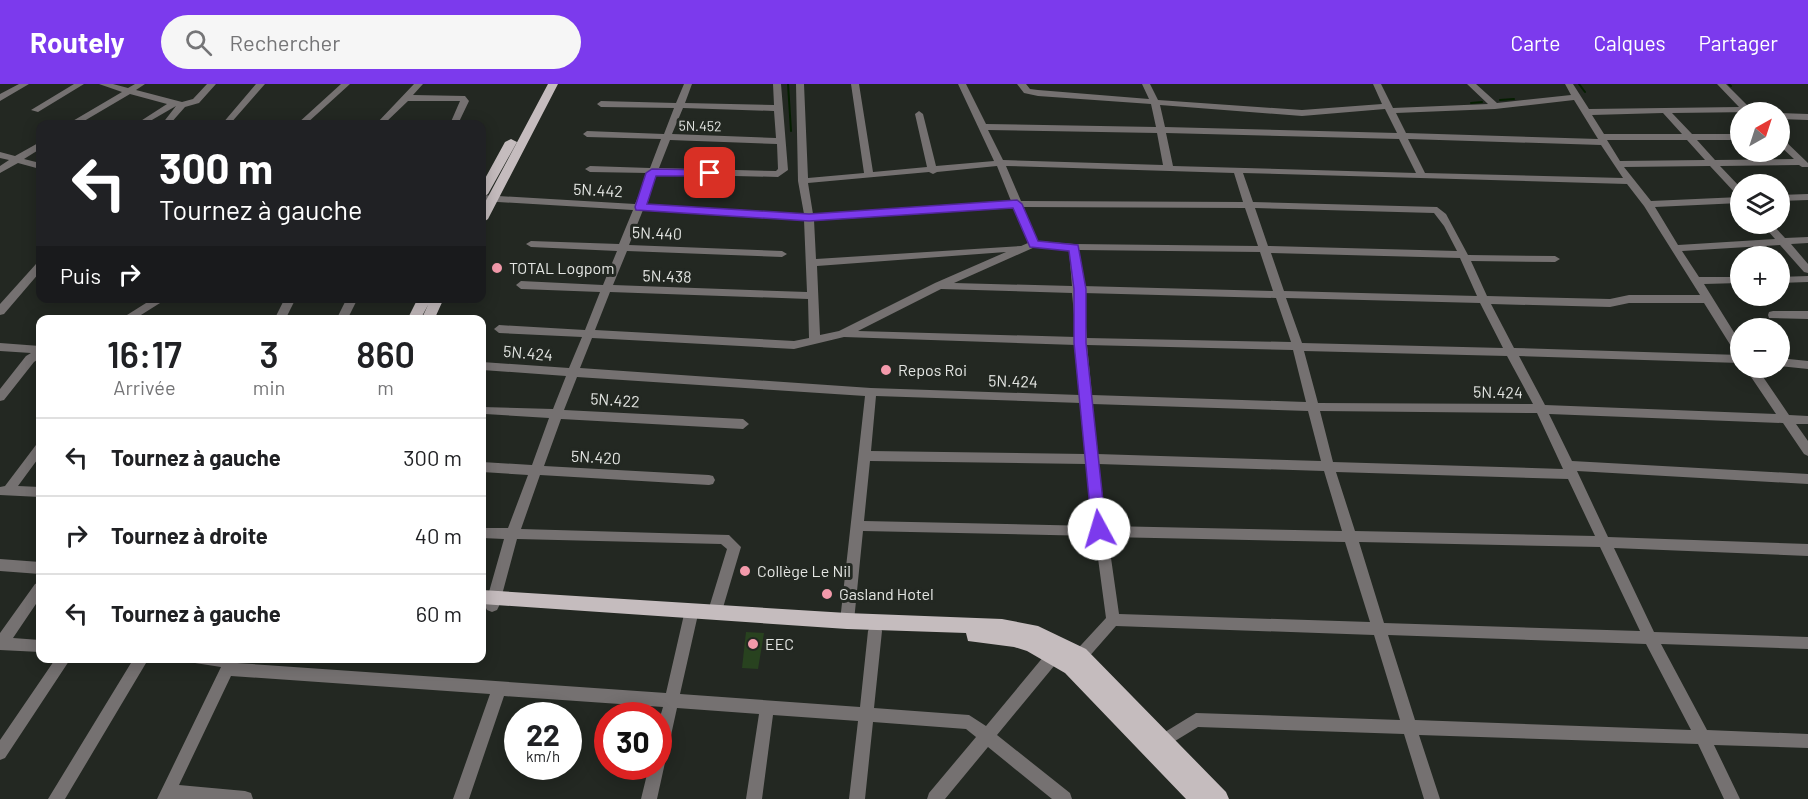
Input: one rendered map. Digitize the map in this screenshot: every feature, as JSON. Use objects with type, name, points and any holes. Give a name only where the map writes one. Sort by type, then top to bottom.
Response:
[{"type":"main road","points":[[537,105],[543,84]]},
{"type":"main road","points":[[486,195],[537,105],[553,84]]},
{"type":"main road","points":[[487,601],[875,631],[1014,639],[1054,656],[1076,661]]},
{"type":"main road","points":[[691,615],[715,611],[847,621],[1012,628],[1038,634],[1076,661],[1157,746],[1199,799]]},
{"type":"main road","points":[[1157,746],[1219,799]]},
{"type":"street","points":[[0,98],[25,84]]},
{"type":"street","points":[[35,110],[80,84]]},
{"type":"street","points":[[103,84],[178,105]]},
{"type":"street","points":[[81,120],[141,84]]},
{"type":"street","points":[[148,120],[178,105],[196,100],[213,84]]},
{"type":"street","points":[[230,120],[261,84]]},
{"type":"street","points":[[306,120],[346,84]]},
{"type":"street","points":[[384,120],[419,84]]},
{"type":"street","points":[[487,601],[557,413],[590,335],[605,290],[688,84]]},
{"type":"street","points":[[590,169],[652,173],[778,174],[783,170],[779,141],[777,84]]},
{"type":"street","points":[[800,84],[803,181],[809,217],[815,341]]},
{"type":"street","points":[[855,84],[869,176]]},
{"type":"street","points":[[962,84],[1017,204],[1030,246]]},
{"type":"street","points":[[1021,84],[1027,91],[1038,93],[1302,113],[1388,108],[1495,106],[1577,97]]},
{"type":"street","points":[[1146,84],[1155,102],[1168,166]]},
{"type":"street","points":[[1377,84],[1422,176]]},
{"type":"street","points":[[1471,84],[1495,106]]},
{"type":"street","points":[[1580,84],[1570,84],[1617,164],[1648,204],[1730,336]]},
{"type":"street","points":[[1720,84],[1739,102]]},
{"type":"street","points":[[405,98],[462,98],[465,101],[456,120]]},
{"type":"street","points":[[601,104],[678,108],[779,108]]},
{"type":"street","points":[[169,120],[178,105]]},
{"type":"street","points":[[1665,110],[1730,182]]},
{"type":"street","points":[[1586,112],[1730,111]]},
{"type":"street","points":[[919,114],[933,171]]},
{"type":"street","points":[[1790,116],[1808,117]]},
{"type":"street","points":[[982,127],[1602,140],[1688,136],[1730,137]]},
{"type":"street","name":"5N.452","points":[[587,134],[666,139],[779,141]]},
{"type":"street","points":[[0,170],[36,148]]},
{"type":"street","points":[[1790,151],[1805,165]]},
{"type":"street","points":[[0,155],[36,165]]},
{"type":"street","points":[[803,181],[1000,164],[1168,166],[1629,181]]},
{"type":"street","points":[[1617,164],[1805,165]]},
{"type":"street","points":[[1237,169],[1262,249],[1297,345],[1329,468],[1432,799]]},
{"type":"street","name":"5N.442","points":[[486,197],[809,217],[1017,204],[1248,205],[1437,210],[1464,256]]},
{"type":"street","points":[[1790,198],[1808,197]]},
{"type":"street","points":[[1648,204],[1730,200]]},
{"type":"street","points":[[1776,234],[1808,270]]},
{"type":"street","points":[[1676,248],[1808,240]]},
{"type":"street","name":"5N.440","points":[[531,243],[782,254]]},
{"type":"street","points":[[499,329],[780,346],[815,341],[842,334],[939,285],[1030,246]]},
{"type":"street","points":[[812,262],[1030,246],[1262,249],[1555,260]]},
{"type":"street","points":[[1074,247],[1080,289],[1080,343],[1091,459],[1113,620]]},
{"type":"street","points":[[1464,256],[1485,302],[1544,409],[1570,470],[1650,638],[1703,738],[1732,799]]},
{"type":"street","points":[[0,311],[36,270]]},
{"type":"street","points":[[1790,279],[1808,279]]},
{"type":"street","points":[[1695,281],[1730,280]]},
{"type":"street","name":"5N.438","points":[[520,285],[605,290],[814,296]]},
{"type":"street","points":[[939,285],[1485,302],[1610,303],[1629,299],[1706,299]]},
{"type":"street","points":[[134,315],[154,303]]},
{"type":"street","points":[[1773,315],[1808,315]]},
{"type":"street","points":[[842,334],[1080,343],[1297,345],[1730,359]]},
{"type":"street","points":[[0,347],[36,352]]},
{"type":"street","points":[[0,397],[36,355]]},
{"type":"street","points":[[1790,363],[1808,365]]},
{"type":"street","name":"5N.424","points":[[486,366],[871,392],[1313,407],[1544,409],[1808,420]]},
{"type":"street","points":[[1758,378],[1808,451]]},
{"type":"street","points":[[847,621],[871,392]]},
{"type":"street","name":"5N.422","points":[[486,410],[743,424]]},
{"type":"street","points":[[4,491],[36,453]]},
{"type":"street","points":[[864,456],[1091,459],[1329,468],[1570,470],[1808,479]]},
{"type":"street","name":"5N.420","points":[[486,468],[709,480]]},
{"type":"street","points":[[4,491],[36,492]]},
{"type":"street","points":[[857,526],[1099,529],[1350,538],[1604,542],[1808,550]]},
{"type":"street","points":[[486,533],[724,539],[734,547],[715,611]]},
{"type":"street","points":[[0,565],[36,568]]},
{"type":"street","points":[[0,643],[36,594]]},
{"type":"street","points":[[672,701],[691,615]]},
{"type":"street","points":[[1076,661],[1113,620],[1379,627],[1808,643]]},
{"type":"street","points":[[857,799],[875,631]]},
{"type":"street","points":[[0,643],[36,646]]},
{"type":"street","points":[[935,799],[1054,656]]},
{"type":"street","points":[[0,753],[61,663]]},
{"type":"street","points":[[56,799],[139,663]]},
{"type":"street","points":[[245,799],[166,796],[230,663],[499,689],[969,722],[1064,799]]},
{"type":"street","points":[[461,799],[499,689]]},
{"type":"street","points":[[754,799],[767,708]]},
{"type":"street","points":[[1157,746],[1196,720],[1808,741]]},
{"type":"street","points":[[650,799],[654,780]]},
{"type":"building","name":"EEC","points":[[746,632],[764,633],[758,669],[742,668]]},
{"type":"waterway","points":[[788,84],[791,131]]},
{"type":"waterway","points":[[1579,84],[1585,92]]},
{"type":"waterway","points":[[1500,100],[1514,99]]},
{"type":"waterway","points":[[1471,103],[1482,102]]},
{"type":"place","name":"TOTAL Logpom","points":[[497,268]]},
{"type":"place","name":"Repos Roi","points":[[886,370]]},
{"type":"place","name":"Collège Le Nil","points":[[745,571]]},
{"type":"place","name":"Gasland Hotel","points":[[827,594]]},
{"type":"place","name":"EEC","points":[[753,644]]},
{"type":"route","points":[[710,173],[652,173],[640,207],[809,217],[1017,204],[1034,244],[1074,247],[1080,289],[1080,343],[1099,529]]}]
